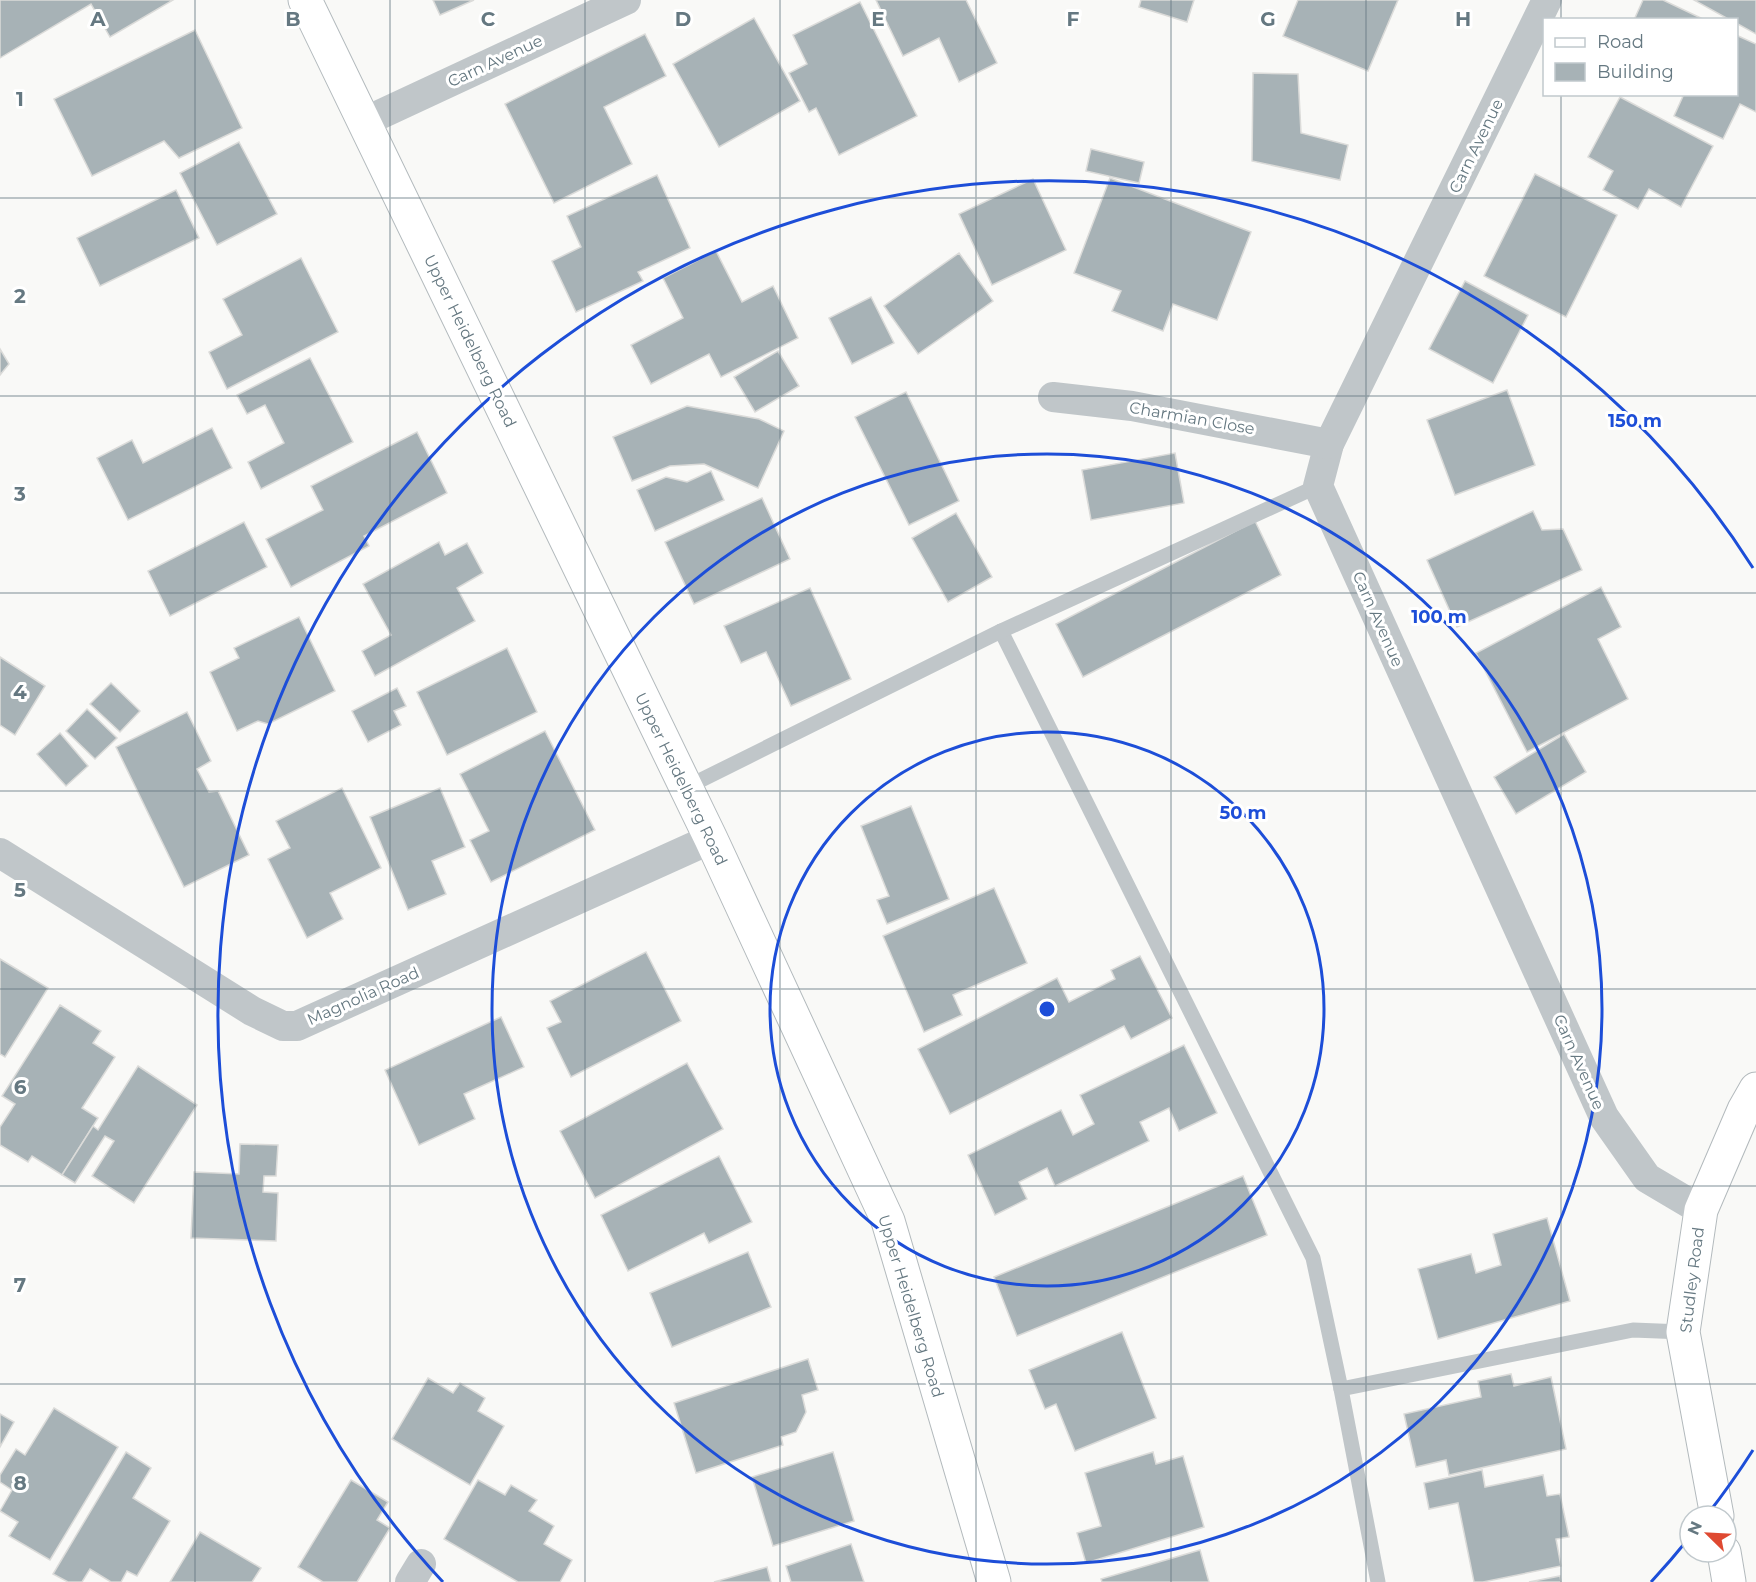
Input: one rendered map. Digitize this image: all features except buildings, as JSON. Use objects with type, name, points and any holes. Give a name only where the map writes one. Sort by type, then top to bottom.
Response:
[{"type":"main road","name":"Upper Heidelberg Road","points":[[305,0],[711,839],[888,1221],[994,1582]]},
{"type":"main road","name":"Studley Road","points":[[1715,1504],[1683,1332],[1701,1210],[1744,1110],[1756,1089]]},
{"type":"main road","points":[[1726,1564],[1729,1582]]},
{"type":"street","name":"Carn Avenue","points":[[364,122],[627,0]]},
{"type":"street","name":"Carn Avenue","points":[[1547,0],[1329,444],[1318,486],[1604,1118],[1647,1178],[1701,1210]]},
{"type":"street","name":"Charmian Close","points":[[1053,397],[1132,406],[1329,444]]},
{"type":"street","name":"Magnolia Road","points":[[0,853],[252,1011],[283,1026],[297,1026],[711,839]]},
{"type":"lane","points":[[685,788],[1000,632],[1318,486]]},
{"type":"lane","points":[[1000,632],[1313,1258],[1378,1582]]},
{"type":"lane","points":[[1341,1389],[1633,1330],[1683,1332]]}]
